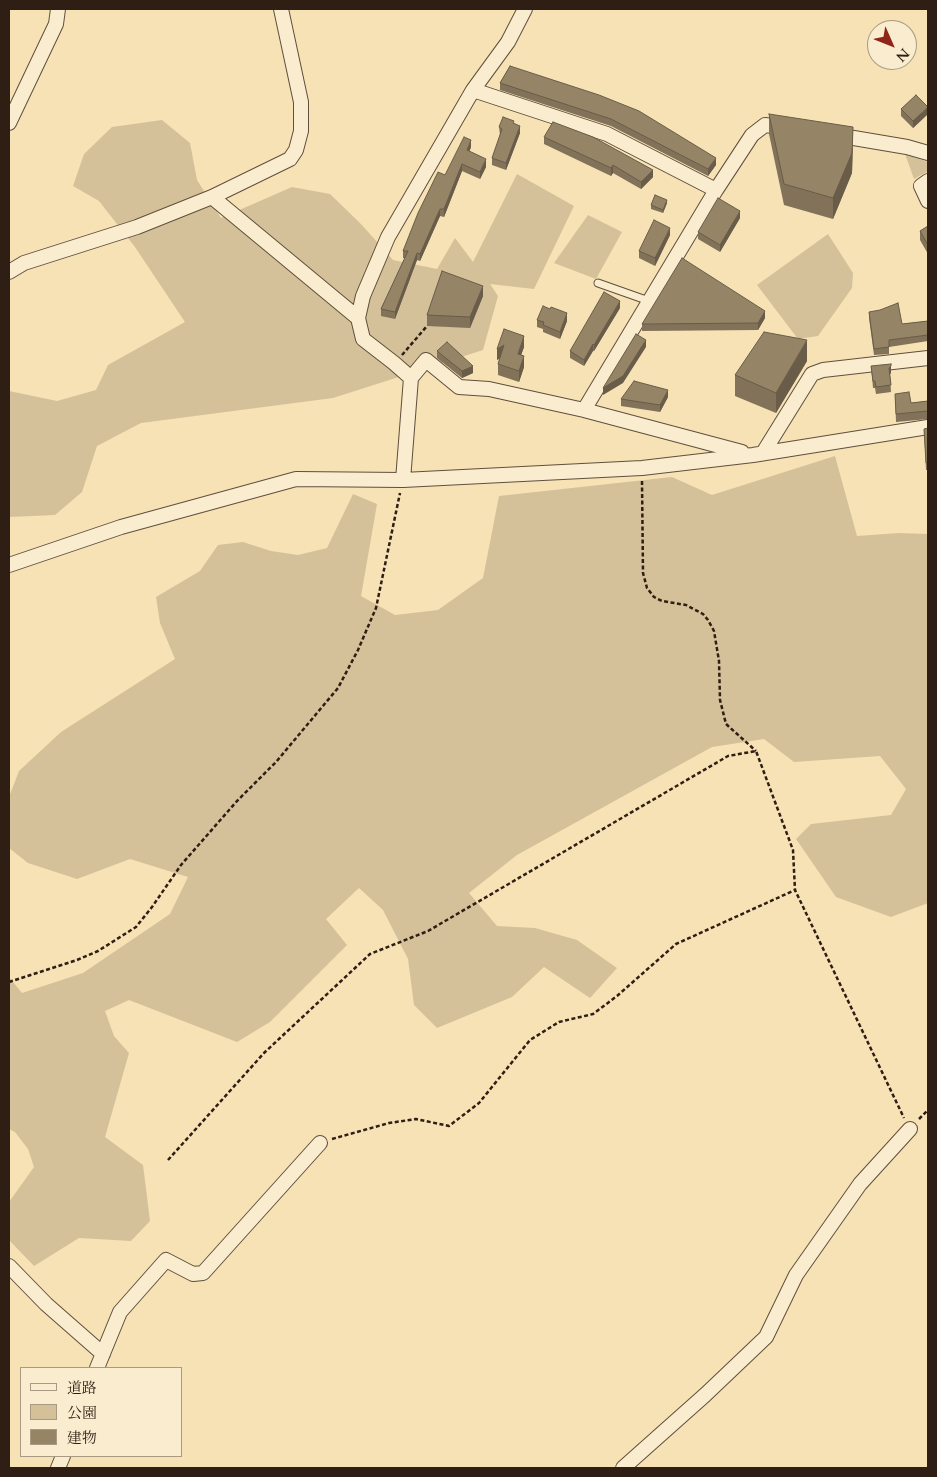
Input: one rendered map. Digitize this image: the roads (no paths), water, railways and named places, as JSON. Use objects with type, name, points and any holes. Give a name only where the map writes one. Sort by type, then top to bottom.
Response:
[{"type":"street","points":[[9,122],[56,24],[58,9]]},
{"type":"street","points":[[9,272],[24,263],[137,227],[212,197],[290,159],[296,150],[301,131],[301,102],[281,9]]},
{"type":"street","points":[[410,378],[363,339],[358,318],[366,289],[388,236],[473,90],[508,42],[525,9]]},
{"type":"street","points":[[473,90],[607,134],[716,190]]},
{"type":"street","points":[[584,410],[716,190],[752,135],[765,125],[801,130]]},
{"type":"street","points":[[819,132],[907,147],[928,153]]},
{"type":"street","points":[[928,182],[921,186],[928,201]]},
{"type":"street","points":[[212,197],[358,318]]},
{"type":"street","points":[[758,454],[812,374],[822,370],[928,358]]},
{"type":"street","points":[[403,480],[410,378],[426,360],[460,387],[489,389],[584,410],[695,441],[758,454]]},
{"type":"street","points":[[9,566],[121,527],[296,479],[403,480],[642,468],[758,454],[928,427]]},
{"type":"street","points":[[623,1468],[705,1395],[766,1337],[796,1275],[860,1184],[910,1129]]},
{"type":"street","points":[[98,1367],[120,1312],[166,1260],[193,1274],[203,1273],[320,1143]]},
{"type":"street","points":[[9,1266],[46,1304],[103,1354]]},
{"type":"lane","points":[[598,283],[649,301]]}]
